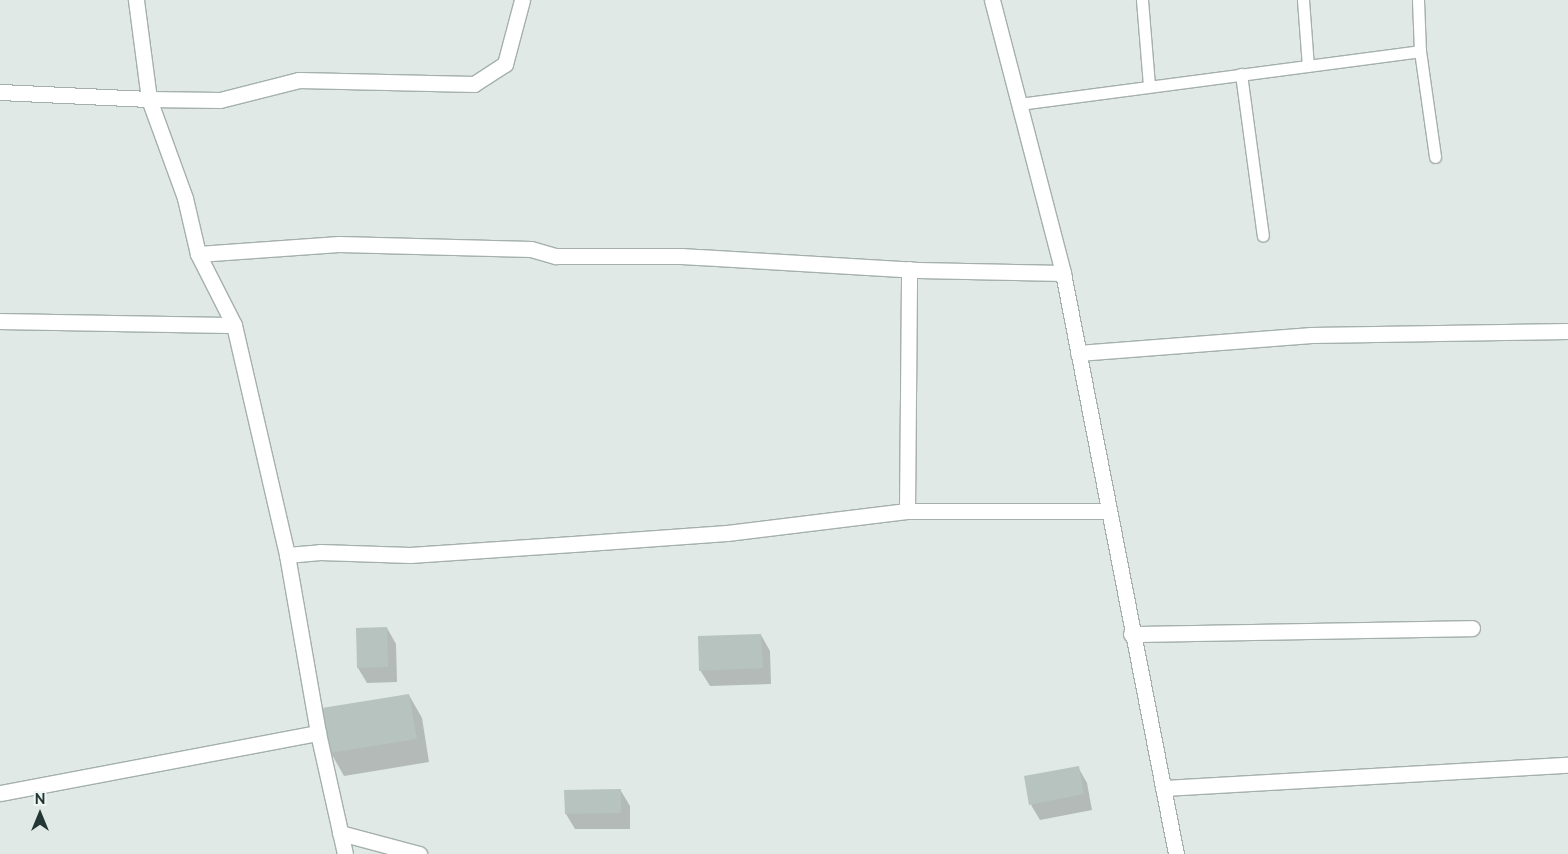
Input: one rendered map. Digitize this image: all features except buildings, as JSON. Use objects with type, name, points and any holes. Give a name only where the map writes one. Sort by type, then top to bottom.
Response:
[{"type":"street","points":[[136,0],[149,99],[185,198],[198,254],[234,325],[287,555],[318,734],[345,854]]},
{"type":"street","points":[[0,92],[149,99],[220,100],[299,80],[474,84],[506,64],[522,0]]},
{"type":"street","points":[[992,0],[1062,273],[1131,634],[1176,854]]},
{"type":"street","points":[[198,254],[340,244],[531,249],[556,256],[681,256],[909,269],[1062,273]]},
{"type":"street","points":[[907,511],[909,269]]},
{"type":"street","points":[[0,321],[234,325]]},
{"type":"street","points":[[1078,353],[1311,335],[1568,331]]},
{"type":"street","points":[[287,555],[320,552],[410,556],[727,533],[907,511],[1108,511]]},
{"type":"street","points":[[1131,634],[1472,628]]},
{"type":"street","points":[[0,793],[318,734]]},
{"type":"street","points":[[1163,788],[1568,765]]},
{"type":"street","points":[[340,833],[419,854]]},
{"type":"lane","points":[[1142,0],[1149,86]]},
{"type":"lane","points":[[1303,0],[1308,66]]},
{"type":"lane","points":[[1418,0],[1420,51],[1435,157]]},
{"type":"lane","points":[[1019,104],[1420,51]]},
{"type":"lane","points":[[1241,74],[1263,236]]}]
